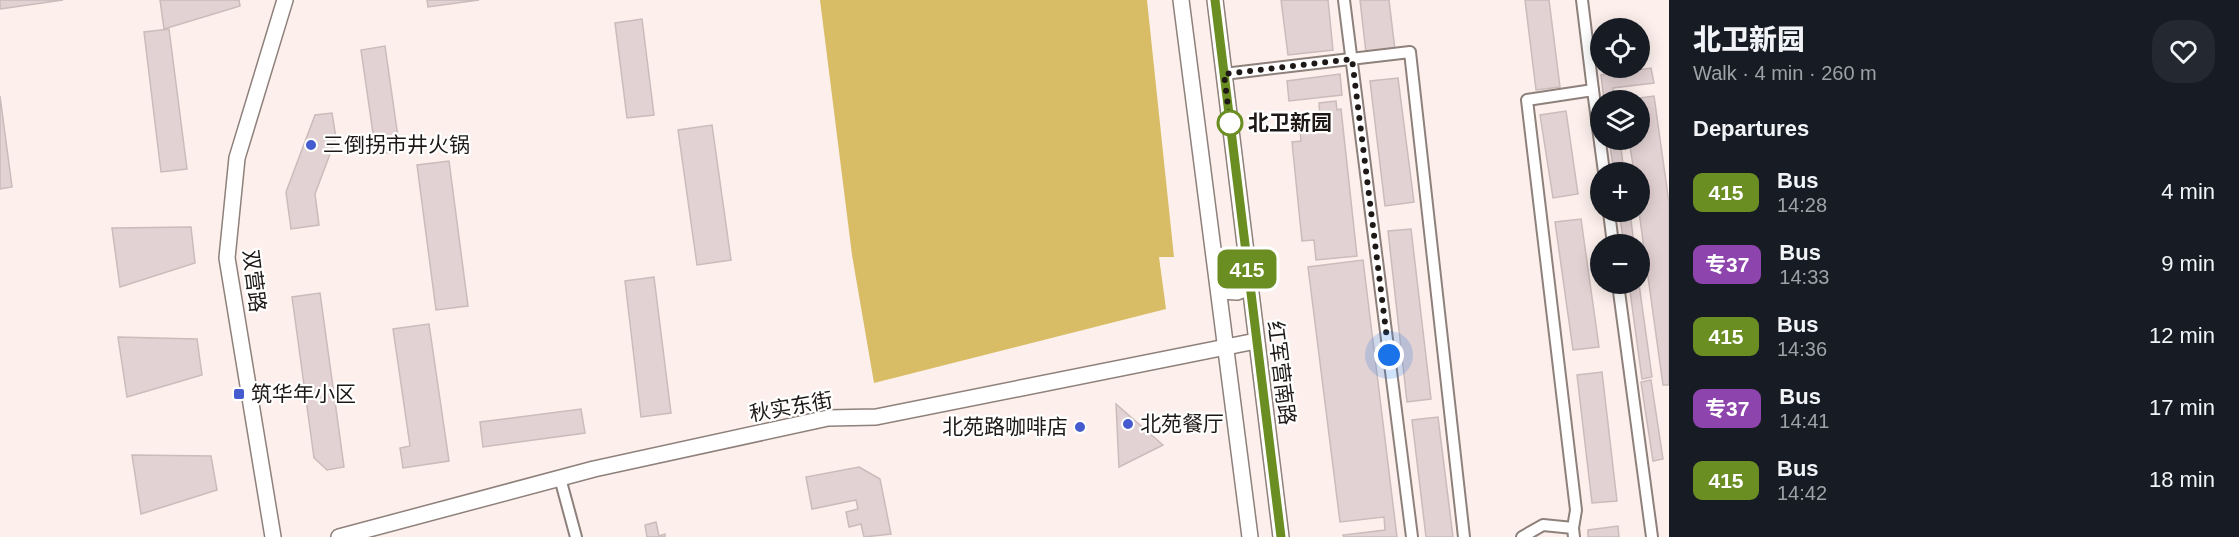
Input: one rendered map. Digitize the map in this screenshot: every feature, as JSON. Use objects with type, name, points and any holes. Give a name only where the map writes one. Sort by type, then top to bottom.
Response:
[{"type":"street","name":"双营路","points":[[273,537],[226,258],[237,158],[285,0]]},
{"type":"street","points":[[1181,0],[1250,537]]},
{"type":"street","name":"红军营南路","points":[[1215,0],[1281,537]]},
{"type":"street","points":[[1344,0],[1413,537]]},
{"type":"street","points":[[1582,0],[1593,90]]},
{"type":"street","points":[[1224,74],[1410,52],[1464,537]]},
{"type":"street","points":[[1521,537],[1543,525],[1573,532],[1576,510],[1527,100],[1590,90]]},
{"type":"street","points":[[1220,291],[1237,292],[1250,287]]},
{"type":"street","points":[[1619,294],[1652,537]]},
{"type":"street","name":"秋实东街","points":[[339,537],[560,478],[828,418],[876,417],[1256,340]]},
{"type":"street","points":[[560,478],[576,537]]},
{"type":"shaded area","points":[[820,0],[1147,0],[1174,257],[1159,257],[1166,309],[874,383],[852,255]]},
{"type":"building","points":[[0,0],[63,0],[0,9]]},
{"type":"building","points":[[160,0],[239,0],[240,6],[164,29]]},
{"type":"building","points":[[427,0],[479,0],[428,7]]},
{"type":"building","points":[[1281,0],[1328,0],[1333,50],[1288,55]]},
{"type":"building","points":[[1360,0],[1389,0],[1395,50],[1366,53]]},
{"type":"building","points":[[1525,0],[1549,0],[1560,87],[1536,90]]},
{"type":"building","points":[[642,19],[654,115],[627,118],[615,23]]},
{"type":"building","points":[[169,29],[187,169],[161,172],[144,32]]},
{"type":"building","points":[[385,46],[400,151],[376,154],[361,50]]},
{"type":"building","points":[[1650,68],[1654,83],[1603,90],[1601,78],[1650,78]]},
{"type":"building","points":[[1340,74],[1342,95],[1289,101],[1287,81]]},
{"type":"building","points":[[1398,78],[1414,202],[1385,206],[1370,81]]},
{"type":"building","points":[[0,96],[12,187],[0,189]]},
{"type":"building","points":[[1654,96],[1669,203],[1669,385],[1663,385],[1650,291],[1650,234],[1642,234],[1640,222],[1650,222],[1650,162],[1632,162],[1631,150],[1650,150],[1650,97]]},
{"type":"building","points":[[1336,101],[1337,110],[1341,109],[1357,256],[1316,260],[1314,240],[1302,241],[1292,142],[1301,141],[1299,118],[1320,116],[1319,103]]},
{"type":"building","points":[[1566,111],[1578,194],[1553,198],[1540,115]]},
{"type":"building","points":[[332,113],[336,138],[315,194],[319,225],[291,229],[286,192],[315,115]]},
{"type":"building","points":[[712,125],[731,260],[697,265],[678,130]]},
{"type":"building","points":[[1611,150],[1621,150],[1623,162],[1612,162]]},
{"type":"building","points":[[449,161],[468,306],[436,310],[417,165]]},
{"type":"building","points":[[1581,219],[1599,347],[1573,350],[1555,222]]},
{"type":"building","points":[[1621,222],[1631,222],[1633,234],[1622,234]]},
{"type":"building","points":[[191,227],[195,263],[120,287],[112,228]]},
{"type":"building","points":[[1411,229],[1431,399],[1407,402],[1388,231]]},
{"type":"building","points":[[1363,260],[1397,537],[1344,537],[1343,535],[1385,530],[1384,517],[1340,522],[1308,267]]},
{"type":"building","points":[[654,277],[671,413],[641,417],[625,281]]},
{"type":"building","points":[[320,293],[344,467],[327,470],[314,458],[292,297]]},
{"type":"building","points":[[1630,294],[1640,294],[1652,377],[1642,379]]},
{"type":"building","points":[[429,324],[449,461],[403,468],[400,448],[410,446],[393,329]]},
{"type":"building","points":[[118,337],[197,339],[202,375],[127,397]]},
{"type":"building","points":[[1602,372],[1617,501],[1592,503],[1577,375]]},
{"type":"building","points":[[1651,380],[1663,459],[1653,461],[1641,382]]},
{"type":"building","name":"北苑餐厅","points":[[1116,404],[1163,445],[1119,467]]},
{"type":"building","points":[[581,409],[585,433],[483,447],[480,422]]},
{"type":"building","points":[[1438,417],[1453,537],[1426,537],[1412,420]]},
{"type":"building","points":[[132,455],[211,456],[217,490],[141,514]]},
{"type":"building","points":[[859,467],[880,479],[891,534],[864,537],[861,524],[849,527],[846,512],[858,509],[856,500],[812,509],[806,477]]},
{"type":"building","points":[[656,522],[659,536],[665,534],[665,537],[647,537],[645,525]]},
{"type":"building","points":[[1618,526],[1619,537],[1588,537],[1588,530]]},
{"type":"bus line","name":"415","points":[[1215,0],[1281,537]]},
{"type":"place","name":"北卫新园","points":[[1230,123]]},
{"type":"place","name":"三倒拐市井火锅","points":[[311,145]]},
{"type":"place","name":"筑华年小区","points":[[239,394]]},
{"type":"place","name":"北苑餐厅","points":[[1128,424]]},
{"type":"place","name":"北苑路咖啡店","points":[[1080,427]]},
{"type":"route","points":[[1230,123],[1224,74],[1352,59],[1389,355]]}]
